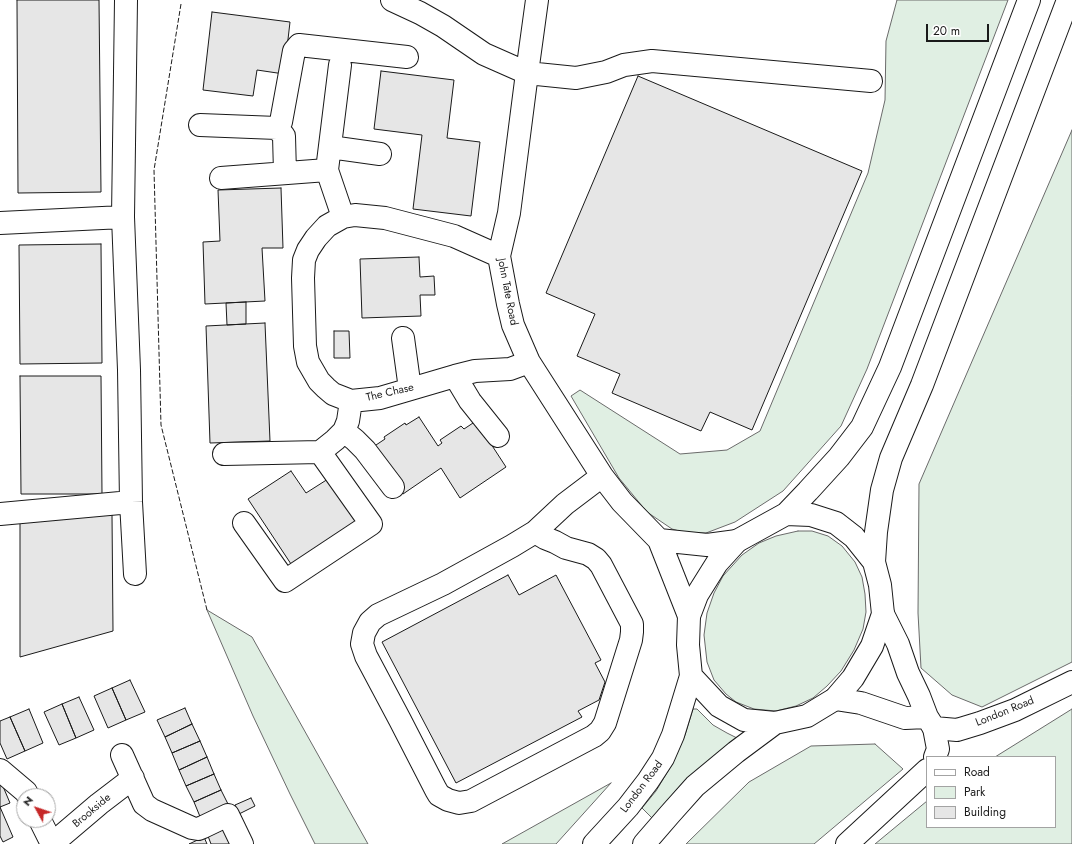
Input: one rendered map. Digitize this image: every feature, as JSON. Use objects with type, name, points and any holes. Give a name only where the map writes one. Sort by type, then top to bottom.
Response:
[{"type":"main road","points":[[126,0],[123,216],[129,370],[131,502],[135,574]]},
{"type":"main road","points":[[392,0],[420,12],[484,54],[527,73],[576,78],[606,72],[624,65],[652,60],[871,81]]},
{"type":"main road","name":"John Tate Road","points":[[537,0],[509,213],[499,256],[508,304],[513,325],[529,362],[602,476],[622,502],[659,540]]},
{"type":"main road","points":[[883,614],[872,646],[853,678],[835,700],[807,716],[775,723],[744,720],[719,706],[691,676],[688,645],[689,616],[697,594],[717,563],[737,541],[786,514],[839,457],[862,427],[892,360],[1029,0]]},
{"type":"main road","points":[[935,756],[938,749],[931,722],[908,674],[898,644],[883,614],[880,585],[874,562],[876,532],[882,490],[891,458],[925,378],[1068,0]]},
{"type":"main road","points":[[277,128],[281,122],[294,51],[299,46],[407,57]]},
{"type":"main road","points":[[340,65],[327,170],[343,218]]},
{"type":"main road","points":[[200,125],[277,128],[284,136],[285,173]]},
{"type":"main road","points":[[330,147],[380,154]]},
{"type":"main road","points":[[221,178],[327,170]]},
{"type":"main road","points":[[0,223],[123,216]]},
{"type":"main road","name":"The Chase","points":[[499,256],[454,236],[385,218],[355,216],[343,218],[327,226],[316,238],[308,250],[304,260],[302,278],[305,346],[308,362],[319,381],[326,388],[333,394],[351,401],[380,398],[475,371],[510,369],[529,362]]},
{"type":"main road","points":[[403,338],[410,389]]},
{"type":"main road","points":[[455,376],[470,401],[498,436]]},
{"type":"main road","points":[[224,454],[320,452],[344,431],[348,421],[351,401]]},
{"type":"main road","points":[[344,431],[365,450],[393,487]]},
{"type":"main road","points":[[244,523],[285,581],[371,524],[320,452]]},
{"type":"main road","points":[[536,532],[566,548],[588,554],[596,560],[632,624],[632,640],[607,716],[600,731],[594,736],[472,801],[459,803],[448,800],[439,795],[436,790],[366,656],[362,644],[364,633],[370,622],[378,615],[443,584],[536,532],[565,504],[602,476]]},
{"type":"main road","points":[[0,514],[131,502]]},
{"type":"main road","points":[[786,514],[811,515],[836,523],[854,536],[874,562]]},
{"type":"main road","points":[[689,616],[659,540],[708,545],[737,541]]},
{"type":"main road","name":"London Road","points":[[594,844],[628,807],[648,782],[663,758],[673,735],[691,676]]},
{"type":"main road","name":"London Road","points":[[835,700],[861,703],[905,718],[931,722],[957,730],[1015,710],[1072,682]]},
{"type":"main road","points":[[644,844],[695,786],[736,752],[775,723]]},
{"type":"main road","points":[[122,755],[144,804],[152,810],[192,828],[198,829],[228,816],[242,844]]},
{"type":"main road","points":[[0,770],[20,788]]},
{"type":"main road","points":[[847,844],[926,771]]},
{"type":"main road","name":"Brookside","points":[[52,844],[132,778]]},
{"type":"main road","points":[[44,828],[52,844]]},
{"type":"green space","points":[[897,0],[1008,0],[867,369],[841,426],[783,491],[735,522],[706,533],[686,533],[672,529],[647,512],[619,478],[571,396],[580,390],[680,454],[727,450],[760,431],[868,173],[885,100],[886,41]]},
{"type":"green space","points":[[1072,130],[1072,662],[982,707],[952,695],[921,668],[918,613],[919,484]]},
{"type":"green space","points":[[798,531],[812,531],[828,536],[842,546],[855,562],[862,577],[865,594],[866,612],[863,629],[854,650],[841,671],[813,698],[796,706],[776,711],[754,709],[736,702],[726,694],[714,680],[707,662],[704,635],[707,613],[714,593],[723,576],[742,555],[759,543],[776,536]]},
{"type":"green space","points":[[207,610],[252,637],[368,844],[315,844],[253,716]]},
{"type":"green space","points":[[693,709],[697,709],[713,725],[739,739],[702,766],[681,785],[652,818],[642,808],[656,791],[671,766],[685,735]]},
{"type":"green space","points":[[1072,709],[1072,844],[875,844],[926,802],[926,828],[1056,828],[1056,756],[997,756]]},
{"type":"green space","points":[[875,744],[903,769],[814,844],[686,844],[749,782],[811,746]]},
{"type":"green space","points":[[611,783],[556,844],[502,844]]},
{"type":"building","points":[[17,0],[99,0],[101,192],[18,193]]},
{"type":"building","points":[[212,12],[290,22],[284,74],[257,70],[253,96],[203,90]]},
{"type":"building","points":[[381,71],[454,80],[447,138],[480,142],[471,216],[413,209],[422,135],[374,129]]},
{"type":"building","points":[[638,76],[862,171],[752,430],[710,412],[701,431],[612,393],[620,374],[577,356],[595,314],[546,293]]},
{"type":"building","points":[[281,188],[283,248],[262,248],[265,301],[205,304],[203,242],[220,241],[218,190]]},
{"type":"building","points":[[101,244],[102,363],[20,364],[19,245]]},
{"type":"building","points":[[419,257],[420,277],[434,276],[435,295],[420,295],[421,316],[362,318],[360,259]]},
{"type":"building","points":[[246,302],[246,324],[227,325],[226,303]]},
{"type":"building","points":[[265,323],[270,441],[210,443],[206,326]]},
{"type":"building","points":[[334,331],[349,331],[350,358],[334,358]]},
{"type":"building","points":[[20,376],[101,376],[102,494],[21,494]]},
{"type":"building","points":[[419,417],[438,446],[442,443],[440,440],[461,426],[464,429],[476,421],[506,467],[460,498],[441,468],[403,494],[373,447],[385,439],[384,437],[405,423],[406,425]]},
{"type":"building","points":[[291,471],[306,493],[328,479],[356,522],[291,564],[248,499]]},
{"type":"building","points":[[112,513],[113,631],[20,657],[20,514]]},
{"type":"building","points":[[508,575],[519,595],[556,575],[601,660],[595,663],[605,682],[599,700],[578,711],[582,717],[456,783],[382,642]]},
{"type":"building","points":[[130,680],[145,712],[126,720],[112,688]]},
{"type":"building","points":[[112,688],[126,720],[108,728],[94,696]]},
{"type":"building","points":[[79,697],[94,730],[76,738],[62,704]]},
{"type":"building","points":[[62,704],[76,738],[59,745],[44,712]]},
{"type":"building","points":[[185,708],[192,724],[165,737],[157,720]]},
{"type":"building","points":[[29,709],[43,743],[25,751],[10,717]]},
{"type":"building","points":[[10,717],[25,751],[7,759],[0,743],[0,721]]},
{"type":"building","points":[[192,724],[200,741],[172,753],[165,737]]},
{"type":"building","points":[[200,741],[207,757],[179,770],[172,753]]},
{"type":"building","points":[[207,757],[214,774],[186,786],[179,770]]},
{"type":"building","points":[[214,774],[221,790],[194,802],[186,786]]},
{"type":"building","points":[[2,784],[10,803],[0,807],[0,785]]},
{"type":"building","points":[[221,790],[229,806],[201,819],[194,802]]},
{"type":"building","points":[[251,798],[255,806],[239,814],[235,805]]},
{"type":"building","points":[[0,807],[13,837],[3,842],[0,836]]},
{"type":"building","points":[[225,829],[232,844],[211,844],[208,836]]},
{"type":"building","points":[[204,837],[207,844],[189,844]]},
{"type":"fence","points":[[181,4],[154,170],[161,425],[207,610]]}]
